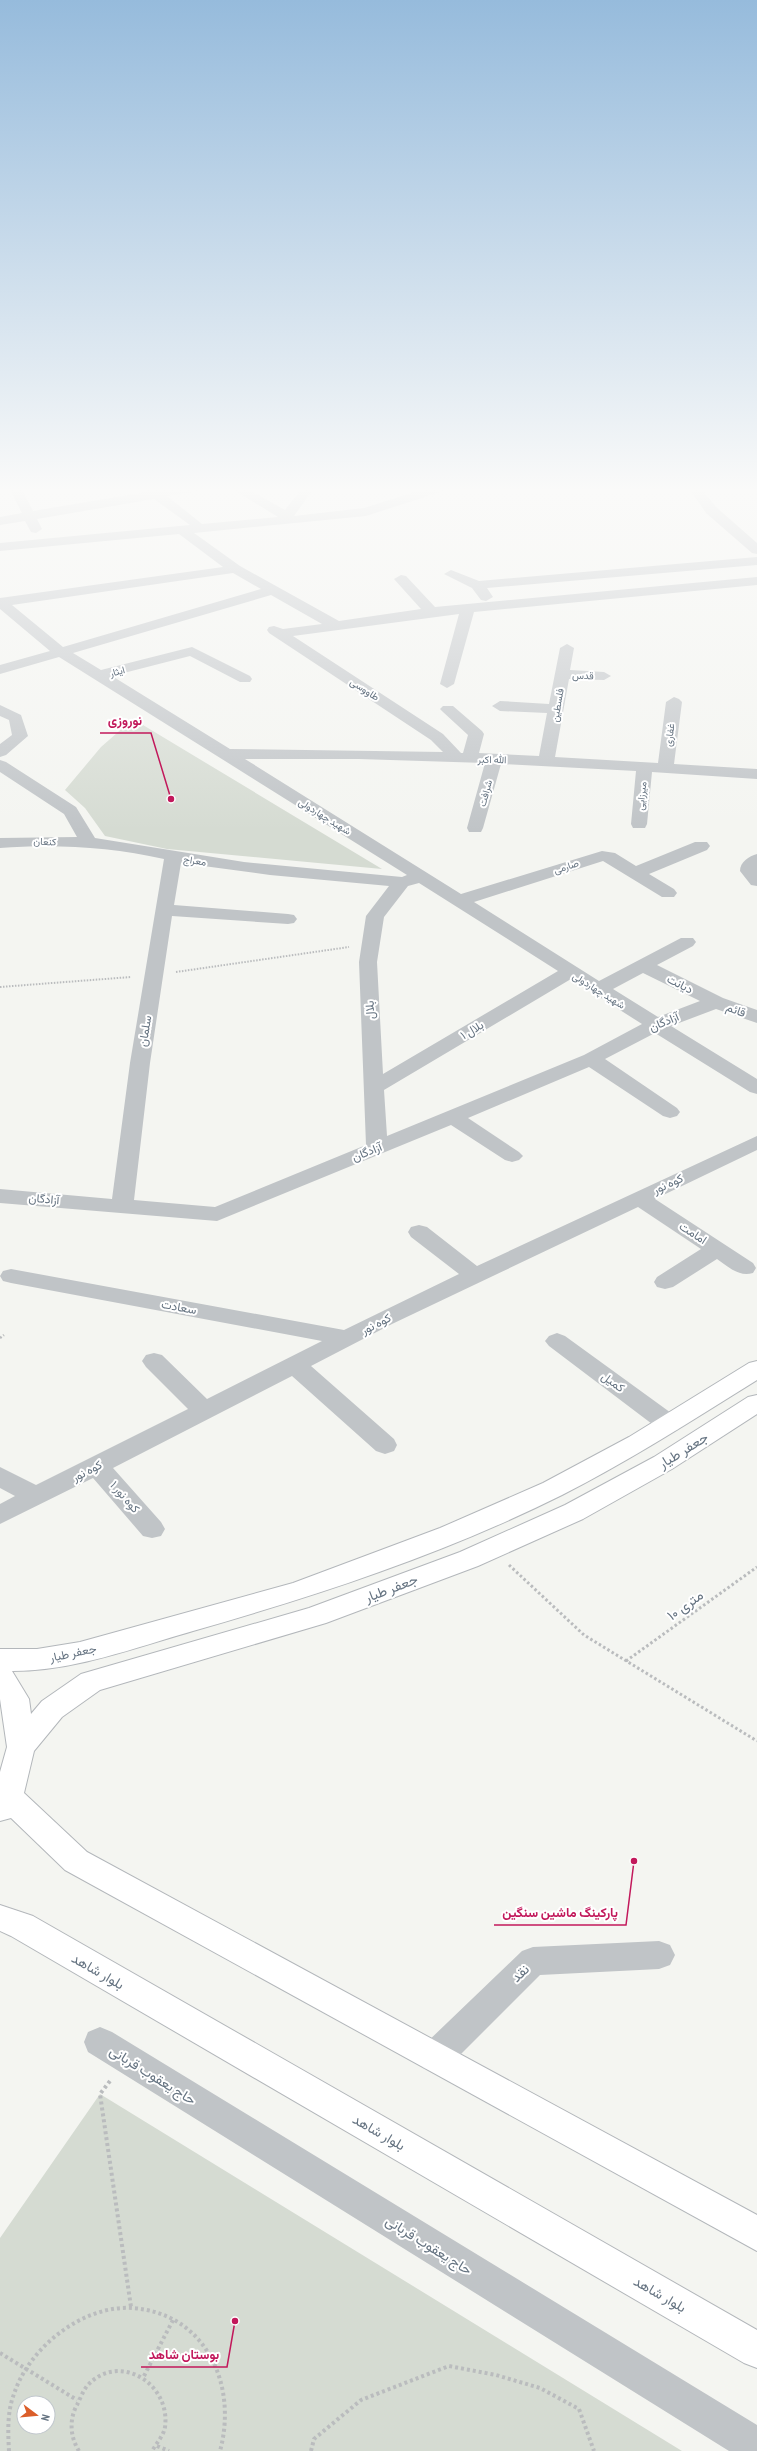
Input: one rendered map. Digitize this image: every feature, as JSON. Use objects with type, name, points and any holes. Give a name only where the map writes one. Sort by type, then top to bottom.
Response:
[{"type":"main road","name":"جعفر طیار","points":[[0,1660],[37,1660],[80,1653],[304,1589],[449,1535],[552,1489],[669,1424],[757,1369]]},
{"type":"main road","name":"جعفر طیار","points":[[21,1746],[52,1709],[91,1682],[320,1615],[492,1549],[581,1508],[663,1463],[757,1403]]},
{"type":"main road","points":[[304,1589],[320,1615]]},
{"type":"main road","points":[[0,1675],[15,1699],[21,1746],[4,1803],[76,1861],[757,2234]]},
{"type":"main road","name":"بلوار شاهد","points":[[0,1918],[22,1926],[757,2350]]},
{"type":"street","name":"شهید چهاردولی","points":[[0,602],[62,653],[100,675],[570,972],[757,1088]]},
{"type":"street","points":[[0,670],[232,602]]},
{"type":"street","points":[[296,602],[335,625],[431,612],[528,602]]},
{"type":"street","points":[[422,602],[431,612]]},
{"type":"street","points":[[447,684],[468,608]]},
{"type":"street","name":"طاووسی","points":[[335,625],[274,630],[437,737],[463,759]]},
{"type":"street","name":"فلسطین","points":[[546,761],[567,648]]},
{"type":"street","name":"ایثار","points":[[100,675],[192,651],[245,679]]},
{"type":"street","name":"قدس","points":[[562,674],[604,676]]},
{"type":"street","name":"غفاری","points":[[665,768],[674,702]]},
{"type":"street","points":[[500,706],[556,709]]},
{"type":"street","points":[[448,708],[476,734],[463,759]]},
{"type":"street","points":[[0,710],[16,718],[20,736],[0,752]]},
{"type":"street","name":"الله اکبر","points":[[226,754],[313,752],[463,759],[546,761],[757,774]]},
{"type":"street","name":"شرافت","points":[[475,828],[494,759]]},
{"type":"street","points":[[0,765],[70,811],[90,844]]},
{"type":"street","name":"میرزایی","points":[[638,824],[644,767]]},
{"type":"street","name":"کنعان","points":[[0,844],[33,840],[90,844]]},
{"type":"street","name":"معراج","points":[[90,844],[126,847],[173,856],[285,871],[402,882],[421,877]]},
{"type":"street","points":[[635,874],[701,846]]},
{"type":"street","name":"سلمان","points":[[122,1206],[140,1063],[173,856]]},
{"type":"street","name":"صارمی","points":[[458,901],[594,857],[609,858],[668,893]]},
{"type":"street","points":[[757,859],[749,867],[749,871],[757,880]]},
{"type":"street","name":"بلال","points":[[377,1148],[368,962],[375,916],[402,882]]},
{"type":"street","points":[[164,910],[288,919]]},
{"type":"street","points":[[598,989],[687,942]]},
{"type":"street","name":"دیانت","points":[[644,966],[716,1002]]},
{"type":"street","name":"بلال ۱","points":[[374,1088],[570,972]]},
{"type":"street","name":"قائم","points":[[716,1002],[757,1018]]},
{"type":"street","name":"آزادگان","points":[[0,1196],[217,1214],[591,1059],[655,1025],[716,1002]]},
{"type":"street","points":[[591,1059],[670,1112]]},
{"type":"street","points":[[453,1117],[512,1156]]},
{"type":"street","name":"کوه نور","points":[[0,1515],[295,1364],[757,1142]]},
{"type":"street","name":"امامت","points":[[640,1198],[746,1268]]},
{"type":"street","points":[[419,1232],[476,1276]]},
{"type":"street","points":[[665,1282],[717,1249]]},
{"type":"street","name":"سعادت","points":[[11,1276],[348,1338]]},
{"type":"street","name":"کمیل","points":[[557,1341],[669,1424]]},
{"type":"street","points":[[154,1361],[205,1411]]},
{"type":"street","points":[[295,1364],[385,1445]]},
{"type":"street","name":"کوه نور ۱","points":[[97,1466],[152,1529]]},
{"type":"street","points":[[0,1476],[36,1497]]},
{"type":"street","name":"نقد","points":[[435,2057],[533,1961],[659,1955]]},
{"type":"street","name":"حاج یعقوب قربانی","points":[[113,2050],[757,2447]]},
{"type":"path","points":[[0,987],[154,976],[371,943]]},
{"type":"path","points":[[0,1338],[4,1335]]},
{"type":"path","points":[[492,1549],[584,1634],[757,1741]]},
{"type":"path","name":"۱۰ متری","points":[[626,1661],[757,1567]]},
{"type":"path","points":[[113,2050],[100,2094],[131,2307]]},
{"type":"path","points":[[9,2451],[7,2424],[16,2386],[36,2354],[64,2328],[96,2312],[131,2307],[165,2314],[194,2332],[215,2360],[226,2394],[226,2433],[220,2451]]},
{"type":"path","points":[[144,2376],[173,2320]]},
{"type":"path","points":[[0,2353],[77,2400]]},
{"type":"path","points":[[311,2451],[314,2439],[361,2400],[449,2366],[496,2375],[540,2388],[579,2409],[594,2451]]},
{"type":"path","points":[[79,2451],[72,2433],[72,2417],[77,2400],[87,2386],[100,2376],[122,2371],[144,2376],[156,2386],[163,2399],[166,2414],[164,2430],[157,2446],[152,2451]]},
{"type":"path","points":[[157,2446],[169,2451]]},
{"type":"shaded area","points":[[133,719],[382,869],[167,849],[105,836],[85,808],[65,790],[101,747]]},
{"type":"shaded area","points":[[100,2094],[682,2451],[0,2451],[0,2238]]},
{"type":"place","name":"نوروزی","points":[[171,799]]},
{"type":"place","name":"پارکینگ ماشین سنگین","points":[[634,1861]]},
{"type":"place","name":"بوستان شاهد","points":[[235,2321]]}]
